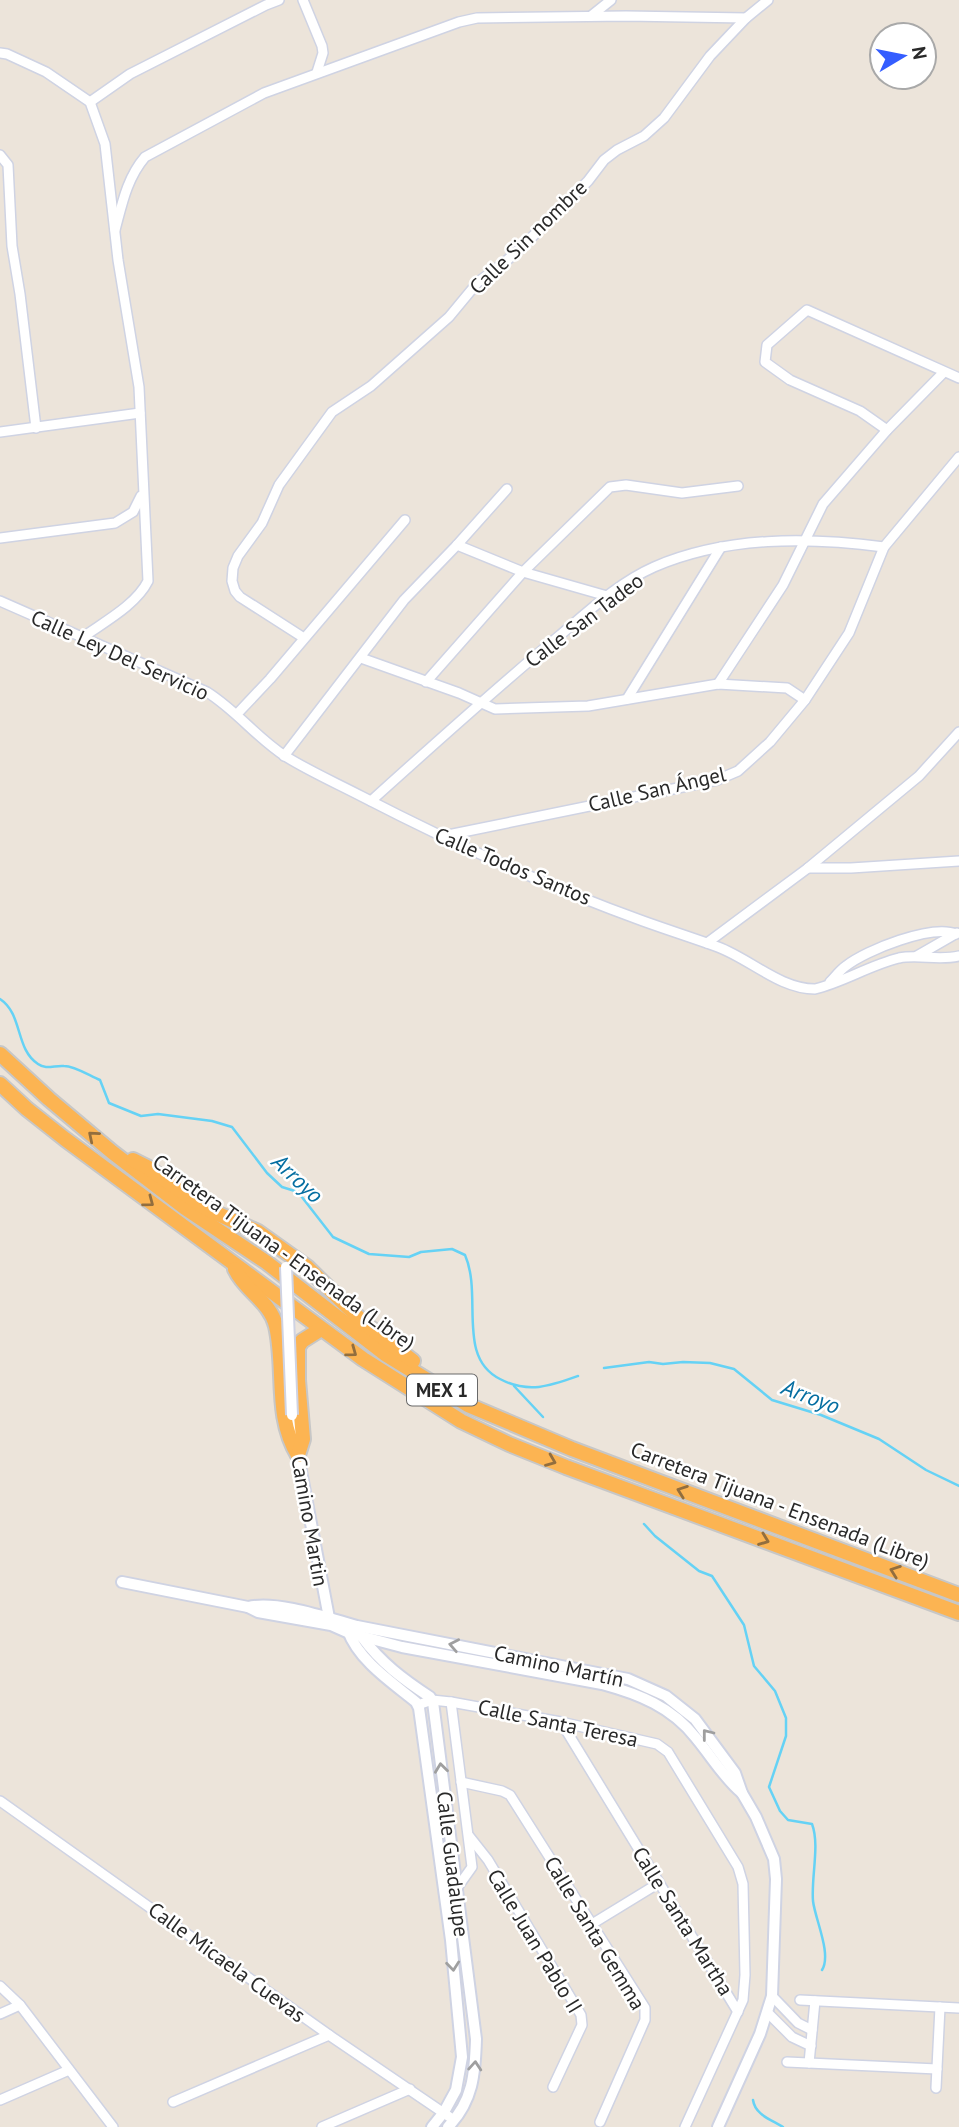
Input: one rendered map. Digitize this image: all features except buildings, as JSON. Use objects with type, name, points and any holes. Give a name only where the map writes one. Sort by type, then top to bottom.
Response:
[{"type":"highway","name":"Carretera Tijuana - Ensenada (Libre)","points":[[0,1054],[112,1152],[185,1208],[275,1268],[385,1354],[468,1405],[572,1449],[959,1595]]},
{"type":"highway","name":"Carretera Tijuana - Ensenada (Libre)","points":[[0,1084],[55,1131],[233,1265],[321,1329],[425,1400],[461,1421],[509,1444],[959,1613]]},
{"type":"highway","points":[[112,1152],[147,1167],[205,1208],[258,1232],[287,1260],[307,1267],[365,1323],[419,1366],[434,1385]]},
{"type":"highway","points":[[233,1265],[240,1281],[267,1307],[275,1325],[286,1433],[298,1455]]},
{"type":"highway","points":[[298,1455],[303,1439],[298,1347],[302,1341],[321,1329]]},
{"type":"street","points":[[90,102],[130,74],[279,0]]},
{"type":"street","points":[[303,0],[322,46],[323,53],[317,72]]},
{"type":"street","points":[[590,17],[611,0]]},
{"type":"street","name":"Calle Sin nombre","points":[[304,638],[240,597],[232,581],[233,568],[238,556],[262,523],[279,485],[332,412],[371,386],[449,317],[478,282],[526,243],[588,181],[604,160],[617,149],[645,136],[676,105],[710,56],[746,18],[768,0]]},
{"type":"street","points":[[115,230],[125,193],[136,168],[145,157],[209,125],[264,93],[459,22],[477,19],[590,17],[746,18]]},
{"type":"street","points":[[0,53],[46,72],[90,102],[105,144],[125,311],[139,387],[148,581],[144,589],[128,604],[83,637]]},
{"type":"street","points":[[0,155],[8,165],[12,246],[36,428]]},
{"type":"street","points":[[887,430],[860,411],[790,380],[765,362],[767,345],[807,310],[959,377]]},
{"type":"street","points":[[718,684],[783,585],[823,504],[887,430],[944,372]]},
{"type":"street","points":[[0,432],[140,412]]},
{"type":"street","name":"Calle San Ángel","points":[[443,836],[716,780],[738,771],[788,723],[805,700],[853,627],[884,547],[959,457]]},
{"type":"street","points":[[426,682],[523,572],[610,487],[626,485],[682,493],[738,485]]},
{"type":"street","points":[[284,756],[404,600],[507,489]]},
{"type":"street","points":[[0,538],[115,523],[133,512],[143,492]]},
{"type":"street","points":[[237,714],[405,520]]},
{"type":"street","name":"Calle San Tadeo","points":[[371,801],[478,703],[607,596],[654,568],[721,547],[768,541],[849,543],[884,547]]},
{"type":"street","points":[[457,545],[523,572],[607,596]]},
{"type":"street","points":[[626,699],[721,547]]},
{"type":"street","name":"Calle Ley Del Servicio","points":[[0,601],[207,692],[237,714]]},
{"type":"street","points":[[361,658],[459,693],[495,709],[588,706],[718,684],[787,688],[805,700]]},
{"type":"street","name":"Calle Todos Santos","points":[[237,714],[284,756],[485,857],[642,921],[731,952],[788,984],[805,989],[827,986]]},
{"type":"street","points":[[707,943],[808,867],[919,776],[959,732]]},
{"type":"street","points":[[808,867],[959,861]]},
{"type":"street","points":[[827,986],[845,966],[863,954],[937,930],[957,933]]},
{"type":"street","points":[[827,986],[887,962],[917,956],[957,933]]},
{"type":"street","points":[[917,956],[945,960],[959,956]]},
{"type":"street","name":"Camino Martin","points":[[287,1260],[292,1415],[329,1621]]},
{"type":"street","name":"Camino Martín","points":[[122,1582],[248,1607],[261,1604],[351,1628],[612,1675],[650,1688],[681,1706],[695,1719],[735,1773],[774,1859],[776,1891],[772,1996],[768,2013],[718,2127]]},
{"type":"street","points":[[351,1628],[394,1673],[432,1700]]},
{"type":"street","points":[[351,1628],[368,1660],[418,1705]]},
{"type":"street","name":"Camino Martín","points":[[362,1637],[402,1647],[602,1684],[629,1692],[675,1716],[697,1738],[726,1780],[742,1793]]},
{"type":"street","name":"Calle Santa Teresa","points":[[418,1705],[432,1700],[450,1702],[561,1722],[663,1747],[741,1874],[745,1975],[743,2000],[738,2012]]},
{"type":"street","name":"Calle Guadalupe","points":[[432,1700],[475,2039],[473,2086],[468,2099],[451,2124]]},
{"type":"street","name":"Calle Juan Pablo II","points":[[450,1702],[472,1867],[457,1888]]},
{"type":"street","name":"Calle Guadalupe","points":[[418,1705],[451,1940],[462,2057],[456,2090],[432,2127]]},
{"type":"street","name":"Calle Santa Martha","points":[[561,1722],[738,2012],[685,2127]]},
{"type":"street","name":"Calle Santa Gemma","points":[[461,1782],[510,1795],[646,2014],[646,2020],[600,2122]]},
{"type":"street","name":"Calle Micaela Cuevas","points":[[0,1801],[329,2035],[444,2112],[451,2124]]},
{"type":"street","name":"Calle Juan Pablo II","points":[[469,1836],[488,1860],[581,2015],[582,2025],[553,2087]]},
{"type":"street","points":[[592,1924],[659,1883]]},
{"type":"street","points":[[0,1986],[20,2005],[113,2127]]},
{"type":"street","points":[[772,1996],[798,2023],[812,2030]]},
{"type":"street","points":[[800,2000],[959,2008]]},
{"type":"street","points":[[809,2063],[815,2001]]},
{"type":"street","points":[[0,2014],[20,2005]]},
{"type":"street","points":[[936,2088],[940,2007]]},
{"type":"street","points":[[768,2013],[792,2037],[811,2046]]},
{"type":"street","points":[[173,2102],[329,2035]]},
{"type":"street","points":[[461,2038],[475,2039]]},
{"type":"street","points":[[788,2062],[937,2069]]},
{"type":"street","points":[[0,2101],[69,2070]]},
{"type":"street","points":[[322,2127],[410,2089]]},
{"type":"waterway","name":"Arroyo","points":[[0,999],[12,1013],[26,1050],[38,1064],[47,1067],[68,1066],[100,1080],[109,1103],[141,1116],[158,1114],[212,1121],[232,1127],[267,1173],[282,1187],[298,1192],[333,1237],[369,1254],[409,1257],[421,1252],[452,1249],[465,1255],[470,1271],[474,1341],[478,1356],[487,1369],[500,1379],[510,1384],[539,1387],[578,1376]]},
{"type":"waterway","name":"Arroyo","points":[[604,1368],[649,1362],[683,1362],[710,1363],[734,1369],[772,1400],[821,1415],[879,1439],[926,1470],[959,1486]]},
{"type":"waterway","points":[[514,1386],[543,1417]]},
{"type":"waterway","points":[[644,1524],[699,1571],[712,1576],[744,1625],[754,1666],[775,1691],[786,1718],[786,1736],[769,1787],[780,1811],[788,1820],[812,1824],[815,1842],[813,1901],[824,1946],[825,1963],[822,1970]]},
{"type":"waterway","points":[[753,2100],[760,2113],[783,2127]]}]
